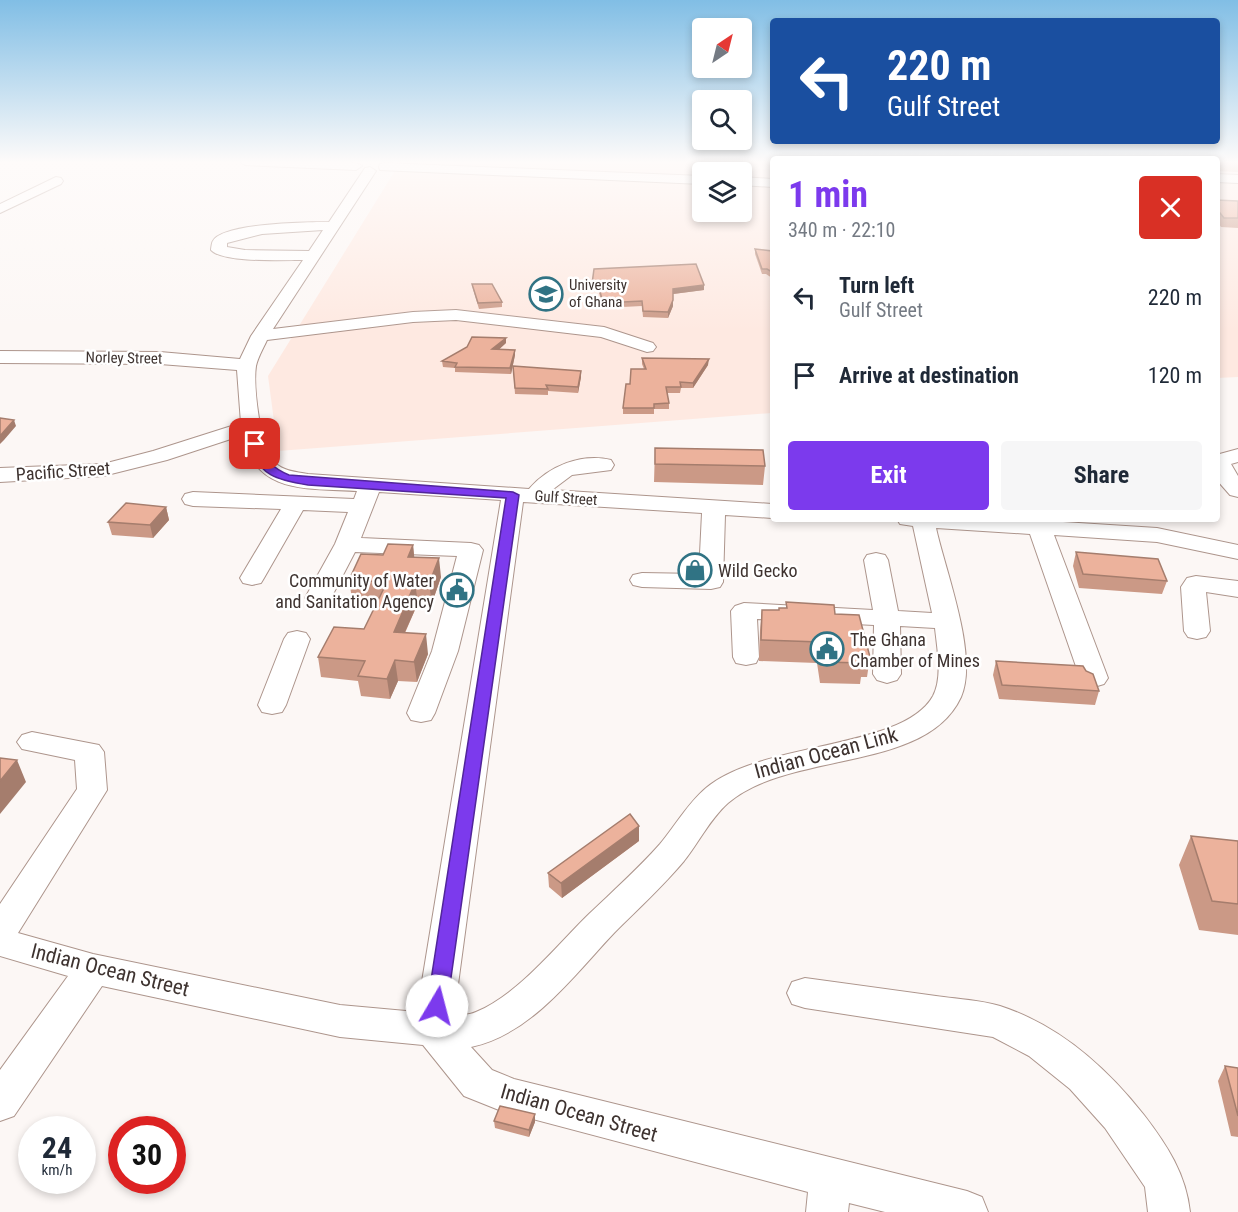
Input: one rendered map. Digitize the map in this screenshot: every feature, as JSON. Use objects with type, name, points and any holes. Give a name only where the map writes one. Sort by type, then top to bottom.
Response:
[{"type":"street","name":"Gulf Street","points":[[339,218],[260,336],[247,365],[253,435],[260,460],[273,472],[286,478],[366,496],[524,496],[770,511]]},
{"type":"street","points":[[314,256],[245,255],[219,250],[220,241],[242,231],[276,227],[333,226]]},
{"type":"street","points":[[260,336],[413,317],[456,315],[604,332],[647,347]]},
{"type":"street","name":"Norley Street","points":[[0,357],[160,358],[247,365]]},
{"type":"street","name":"Pacific Street","points":[[0,475],[103,470],[160,456],[202,454],[253,435]]},
{"type":"street","points":[[1220,461],[1238,455]]},
{"type":"street","points":[[1220,464],[1224,474],[1238,490]]},
{"type":"street","points":[[433,1030],[524,496],[564,469],[603,465]]},
{"type":"street","points":[[193,499],[296,503],[366,496],[347,544],[318,598]]},
{"type":"street","points":[[252,578],[296,503]]},
{"type":"street","points":[[642,580],[711,582],[714,508]]},
{"type":"street","name":"Indian Ocean Link","points":[[433,1030],[473,1030],[497,1020],[531,993],[666,860],[718,795],[746,775],[776,764],[819,757],[894,738],[931,719],[947,696],[951,672],[944,601],[919,522]]},
{"type":"street","points":[[958,522],[1039,528],[1134,526],[1157,535],[1238,552]]},
{"type":"street","points":[[1039,528],[1094,678]]},
{"type":"street","points":[[347,544],[471,550],[446,651],[421,713]]},
{"type":"street","points":[[876,560],[887,618],[886,674]]},
{"type":"street","points":[[1197,631],[1193,587],[1196,583],[1238,589]]},
{"type":"street","points":[[746,657],[744,611],[946,621]]},
{"type":"street","points":[[273,705],[297,639]]},
{"type":"street","points":[[0,932],[92,790],[89,752],[32,742]]},
{"type":"street","name":"Indian Ocean Street","points":[[0,942],[93,969],[340,1021],[433,1030],[478,1083],[513,1097],[829,1195],[967,1212]]},
{"type":"street","points":[[0,1103],[93,969]]},
{"type":"street","points":[[805,993],[997,1021],[1040,1041],[1093,1086],[1132,1129],[1165,1184],[1169,1212]]},
{"type":"shaded area","name":"University of Ghana","points":[[366,218],[692,218],[692,222],[752,222],[752,218],[770,218],[770,413],[278,451],[268,376]]},
{"type":"shaded area","points":[[1220,218],[1238,218],[1238,377],[1220,378]]},
{"type":"building","points":[[755,249],[770,251],[770,271],[762,269]]},
{"type":"building","points":[[696,264],[704,285],[673,289],[673,300],[668,312],[643,311],[642,301],[603,303],[598,284],[592,284],[594,269]]},
{"type":"building","points":[[472,284],[492,284],[502,302],[478,303]]},
{"type":"building","points":[[472,337],[506,338],[492,349],[515,350],[510,368],[455,367],[457,363],[442,361],[467,347]]},
{"type":"building","points":[[642,358],[709,359],[693,383],[680,382],[681,387],[666,387],[669,403],[654,404],[654,408],[623,408],[626,384],[630,384],[631,369],[646,369]]},
{"type":"building","points":[[513,366],[581,371],[578,387],[546,385],[548,389],[515,388]]},
{"type":"building","points":[[0,418],[14,420],[0,436]]},
{"type":"building","points":[[655,448],[763,450],[765,466],[655,464]]},
{"type":"building","points":[[126,503],[166,507],[150,525],[108,522]]},
{"type":"building","points":[[388,544],[413,545],[408,557],[439,558],[429,584],[415,583],[394,632],[426,634],[414,662],[395,660],[387,679],[358,676],[365,661],[318,657],[334,627],[364,629],[387,582],[349,580],[361,554],[383,555]]},
{"type":"building","points":[[1076,552],[1158,559],[1167,581],[1083,574]]},
{"type":"building","points":[[786,602],[834,605],[835,614],[859,615],[870,657],[862,657],[863,663],[823,662],[820,642],[761,640],[762,610],[787,608]]},
{"type":"building","points":[[996,661],[1083,666],[1086,671],[1093,674],[1099,691],[1002,685]]},
{"type":"building","points":[[0,758],[17,760],[0,781]]},
{"type":"building","points":[[630,814],[639,826],[561,883],[548,873]]},
{"type":"building","points":[[1191,836],[1238,841],[1238,904],[1212,901]]},
{"type":"building","points":[[1225,1066],[1238,1068],[1238,1116]]},
{"type":"building","points":[[500,1106],[535,1114],[529,1130],[494,1121]]},
{"type":"place","name":"University of Ghana","points":[[546,294]]},
{"type":"place","name":"Wild Gecko","points":[[695,570]]},
{"type":"place","name":"Community of Water and Sanitation Agency","points":[[457,590]]},
{"type":"place","name":"The Ghana Chamber of Mines","points":[[827,649]]},
{"type":"route","points":[[255,444],[260,460],[273,472],[286,478],[513,495],[437,1006]]}]
